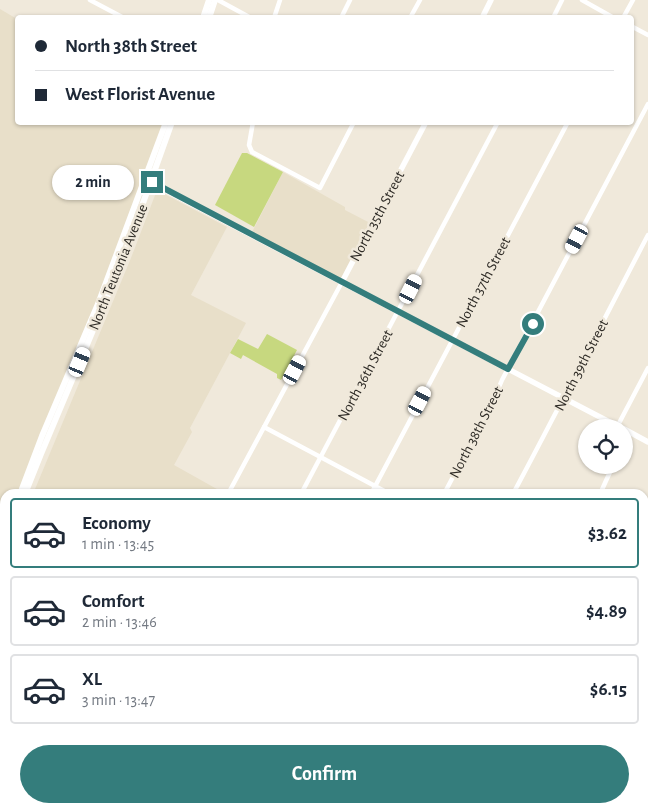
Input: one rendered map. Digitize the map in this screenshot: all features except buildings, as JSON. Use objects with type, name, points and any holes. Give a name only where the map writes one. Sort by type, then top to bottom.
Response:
[{"type":"main road","points":[[204,15],[209,0]]},
{"type":"main road","points":[[210,15],[217,0]]},
{"type":"main road","name":"North Teutonia Avenue","points":[[28,489],[44,446],[123,259],[165,125]]},
{"type":"main road","name":"North Teutonia Avenue","points":[[22,489],[171,125]]},
{"type":"street","points":[[90,0],[118,15]]},
{"type":"street","points":[[217,0],[245,15]]},
{"type":"street","points":[[275,15],[280,0]]},
{"type":"street","points":[[342,15],[350,0]]},
{"type":"street","points":[[412,15],[420,0]]},
{"type":"street","points":[[484,15],[492,0]]},
{"type":"street","points":[[554,15],[562,0]]},
{"type":"street","points":[[582,0],[609,15]]},
{"type":"street","points":[[625,15],[633,0]]},
{"type":"street","points":[[634,28],[648,35]]},
{"type":"street","name":"North 38th Street","points":[[447,489],[648,104]]},
{"type":"street","points":[[252,125],[249,142],[250,149],[255,155],[320,188],[352,125]]},
{"type":"street","name":"North 35th Street","points":[[231,489],[424,125]]},
{"type":"street","name":"North 36th Street","points":[[304,489],[496,125]]},
{"type":"street","name":"North 37th Street","points":[[374,489],[566,125]]},
{"type":"street","points":[[148,181],[603,419]]},
{"type":"street","name":"North 39th Street","points":[[516,489],[648,235]]},
{"type":"street","points":[[624,419],[648,368]]},
{"type":"street","points":[[264,427],[381,489]]},
{"type":"street","points":[[633,434],[648,442]]},
{"type":"street","points":[[602,489],[609,474]]},
{"type":"shaded area","points":[[0,9],[15,18],[15,125],[165,125],[22,489],[0,489]]},
{"type":"shaded area","points":[[283,172],[345,207],[345,210],[372,224],[342,282],[251,234]]},
{"type":"shaded area","points":[[157,190],[227,227],[191,295],[246,323],[190,428],[192,432],[174,465],[217,489],[35,489],[131,258]]},
{"type":"green space","points":[[242,153],[247,153],[283,172],[254,227],[215,205]]},
{"type":"green space","points":[[267,334],[297,350],[281,380],[277,378],[277,374],[243,355],[241,359],[230,353],[238,339],[258,349]]},
{"type":"route","points":[[152,182],[508,369],[533,324]]}]
